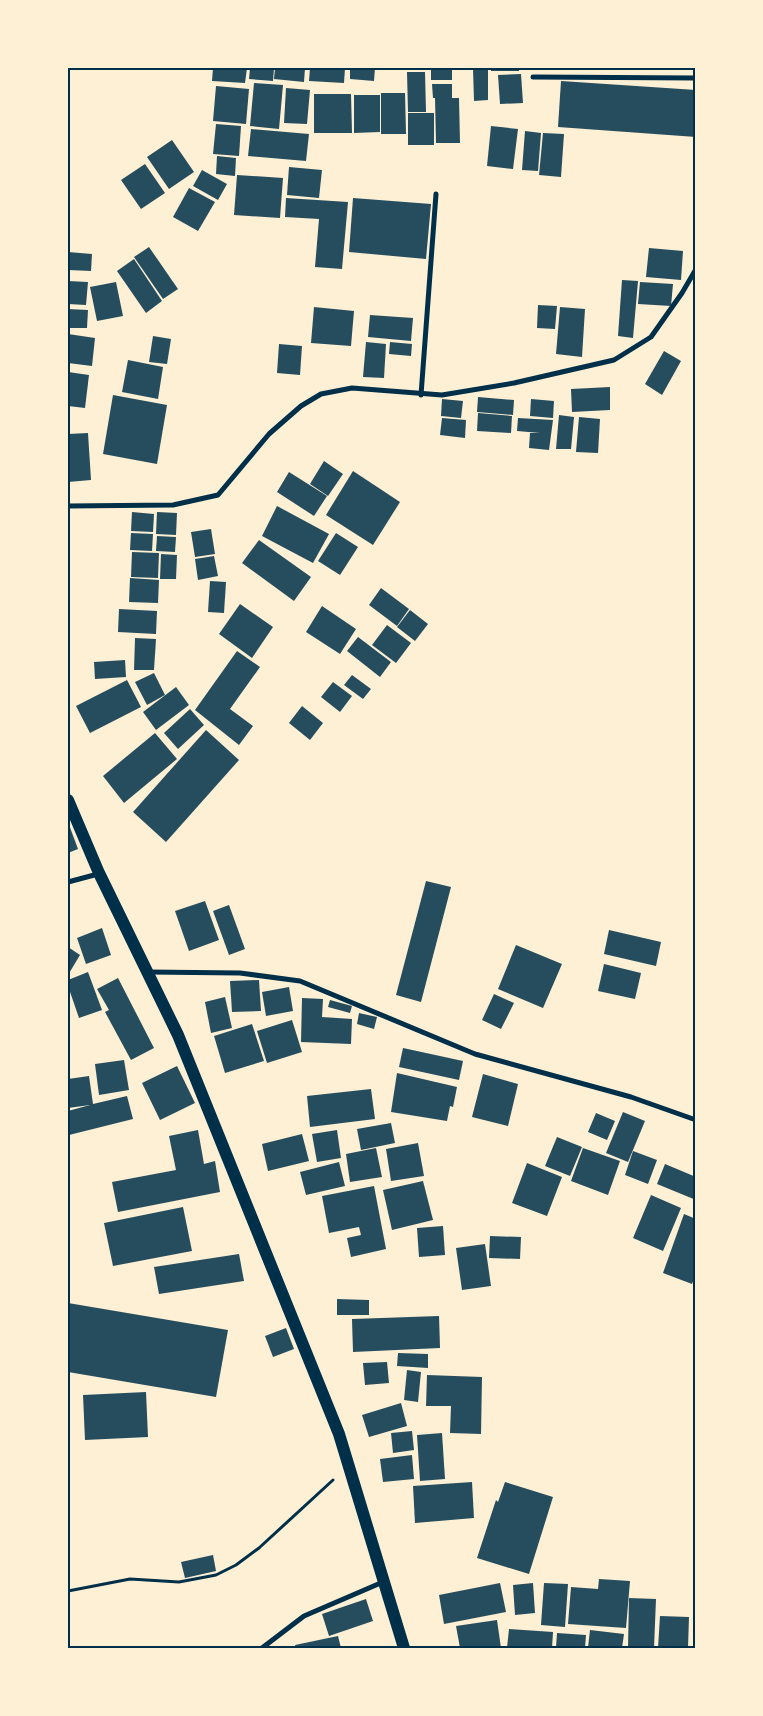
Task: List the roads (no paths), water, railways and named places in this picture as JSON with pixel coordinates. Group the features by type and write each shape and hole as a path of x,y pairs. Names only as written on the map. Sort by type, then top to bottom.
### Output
{"main road":[{"path":"68,800 99,874 145,972 178,1035 339,1434 404,1648"}],"street":[{"path":"533,77 696,78"},
{"path":"422,395 436,194"},
{"path":"68,506 173,505 218,495 269,434 301,406 321,394 352,388 422,395 442,395 514,383 614,360 651,337 682,293 696,269"},
{"path":"68,882 99,874"},
{"path":"145,972 240,973 300,981 475,1054 631,1097 696,1120"},
{"path":"262,1648 304,1616 384,1581"}]}
